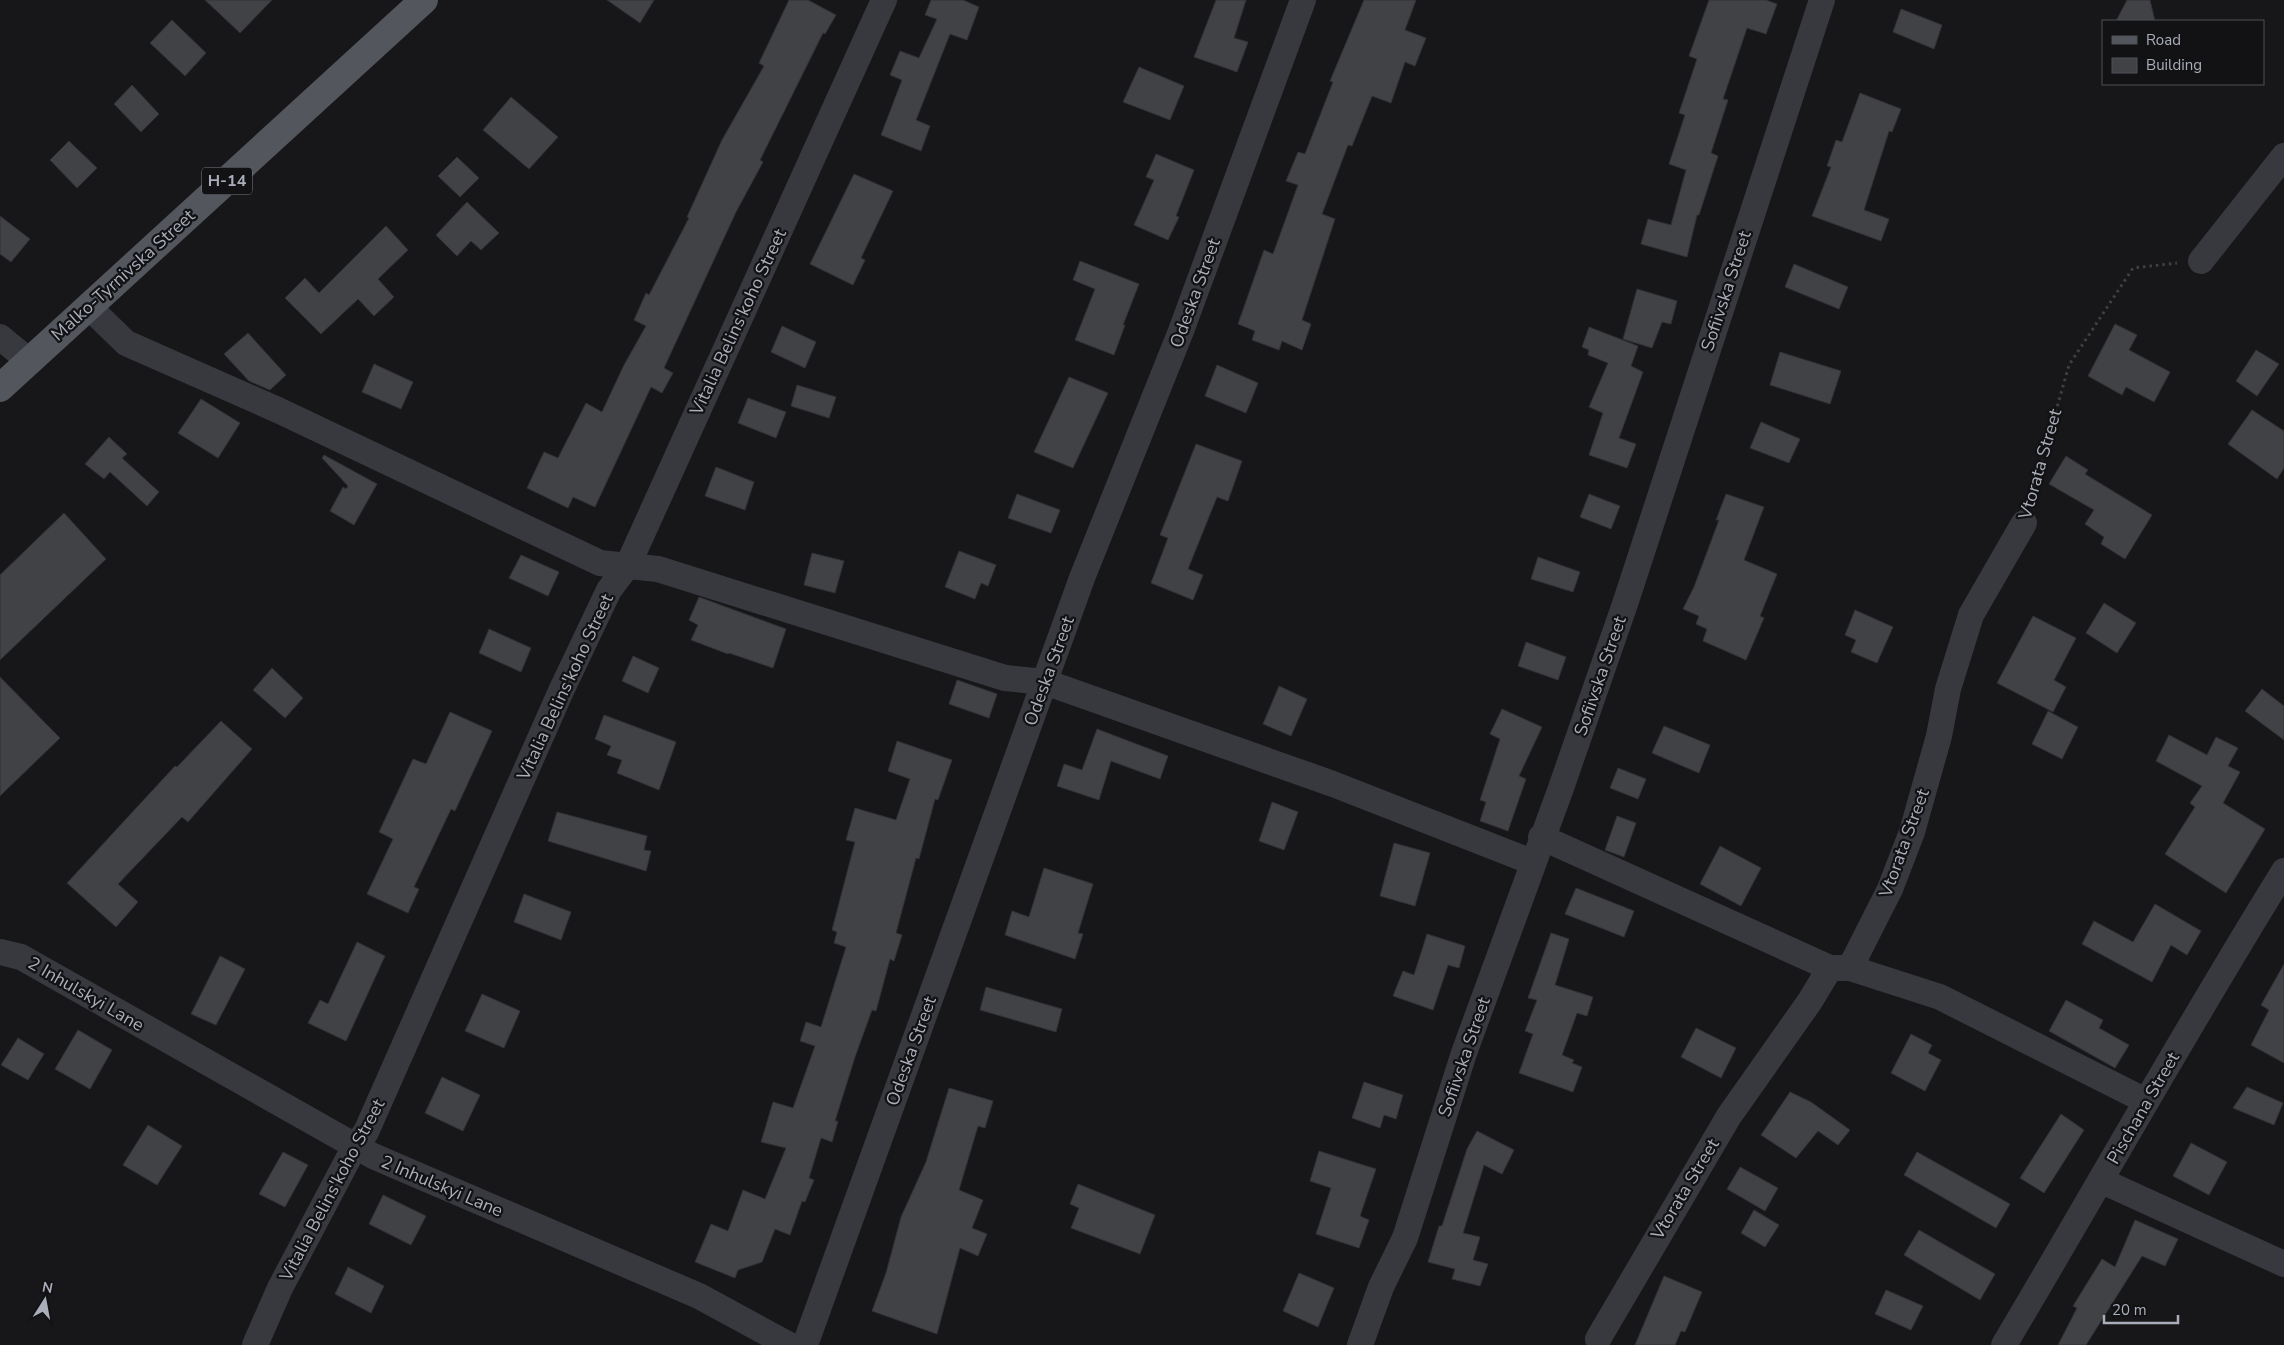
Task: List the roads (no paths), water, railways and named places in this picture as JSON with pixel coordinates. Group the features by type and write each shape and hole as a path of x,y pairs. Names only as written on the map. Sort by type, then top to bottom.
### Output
{"main road":[{"name":"Malko-Tyrnivska Street","path":"0,388 424,0"}],"street":[{"name":"Vitalia Belins'koho Street","path":"255,1345 280,1288 355,1146 366,1132 560,692 609,590 628,565 884,0"},
{"name":"Odeska Street","path":"805,1345 1082,578 1181,331 1303,0"},
{"name":"Sofiivska Street","path":"1360,1345 1381,1286 1405,1238 1464,1053 1626,600 1822,0"},
{"path":"2201,261 2284,156"},
{"path":"89,306 126,343 280,411 600,563 658,569 1005,678 1044,682 1333,784 1532,862"},
{"path":"0,337 29,361"},
{"name":"Vtorata Street","path":"1598,1339 1729,1116 1810,1002 1840,968 1890,889 1912,832 1939,736 1948,689 1971,615 2024,523"},
{"path":"1541,837 1840,968 1940,997 2146,1101"},
{"name":"Pischana Street","path":"2004,1345 2102,1181 2146,1101 2284,871"},
{"name":"2 Inhulskyi Lane","path":"0,952 21,957 373,1156 699,1296 789,1345"},
{"path":"2102,1181 2284,1264"}]}
